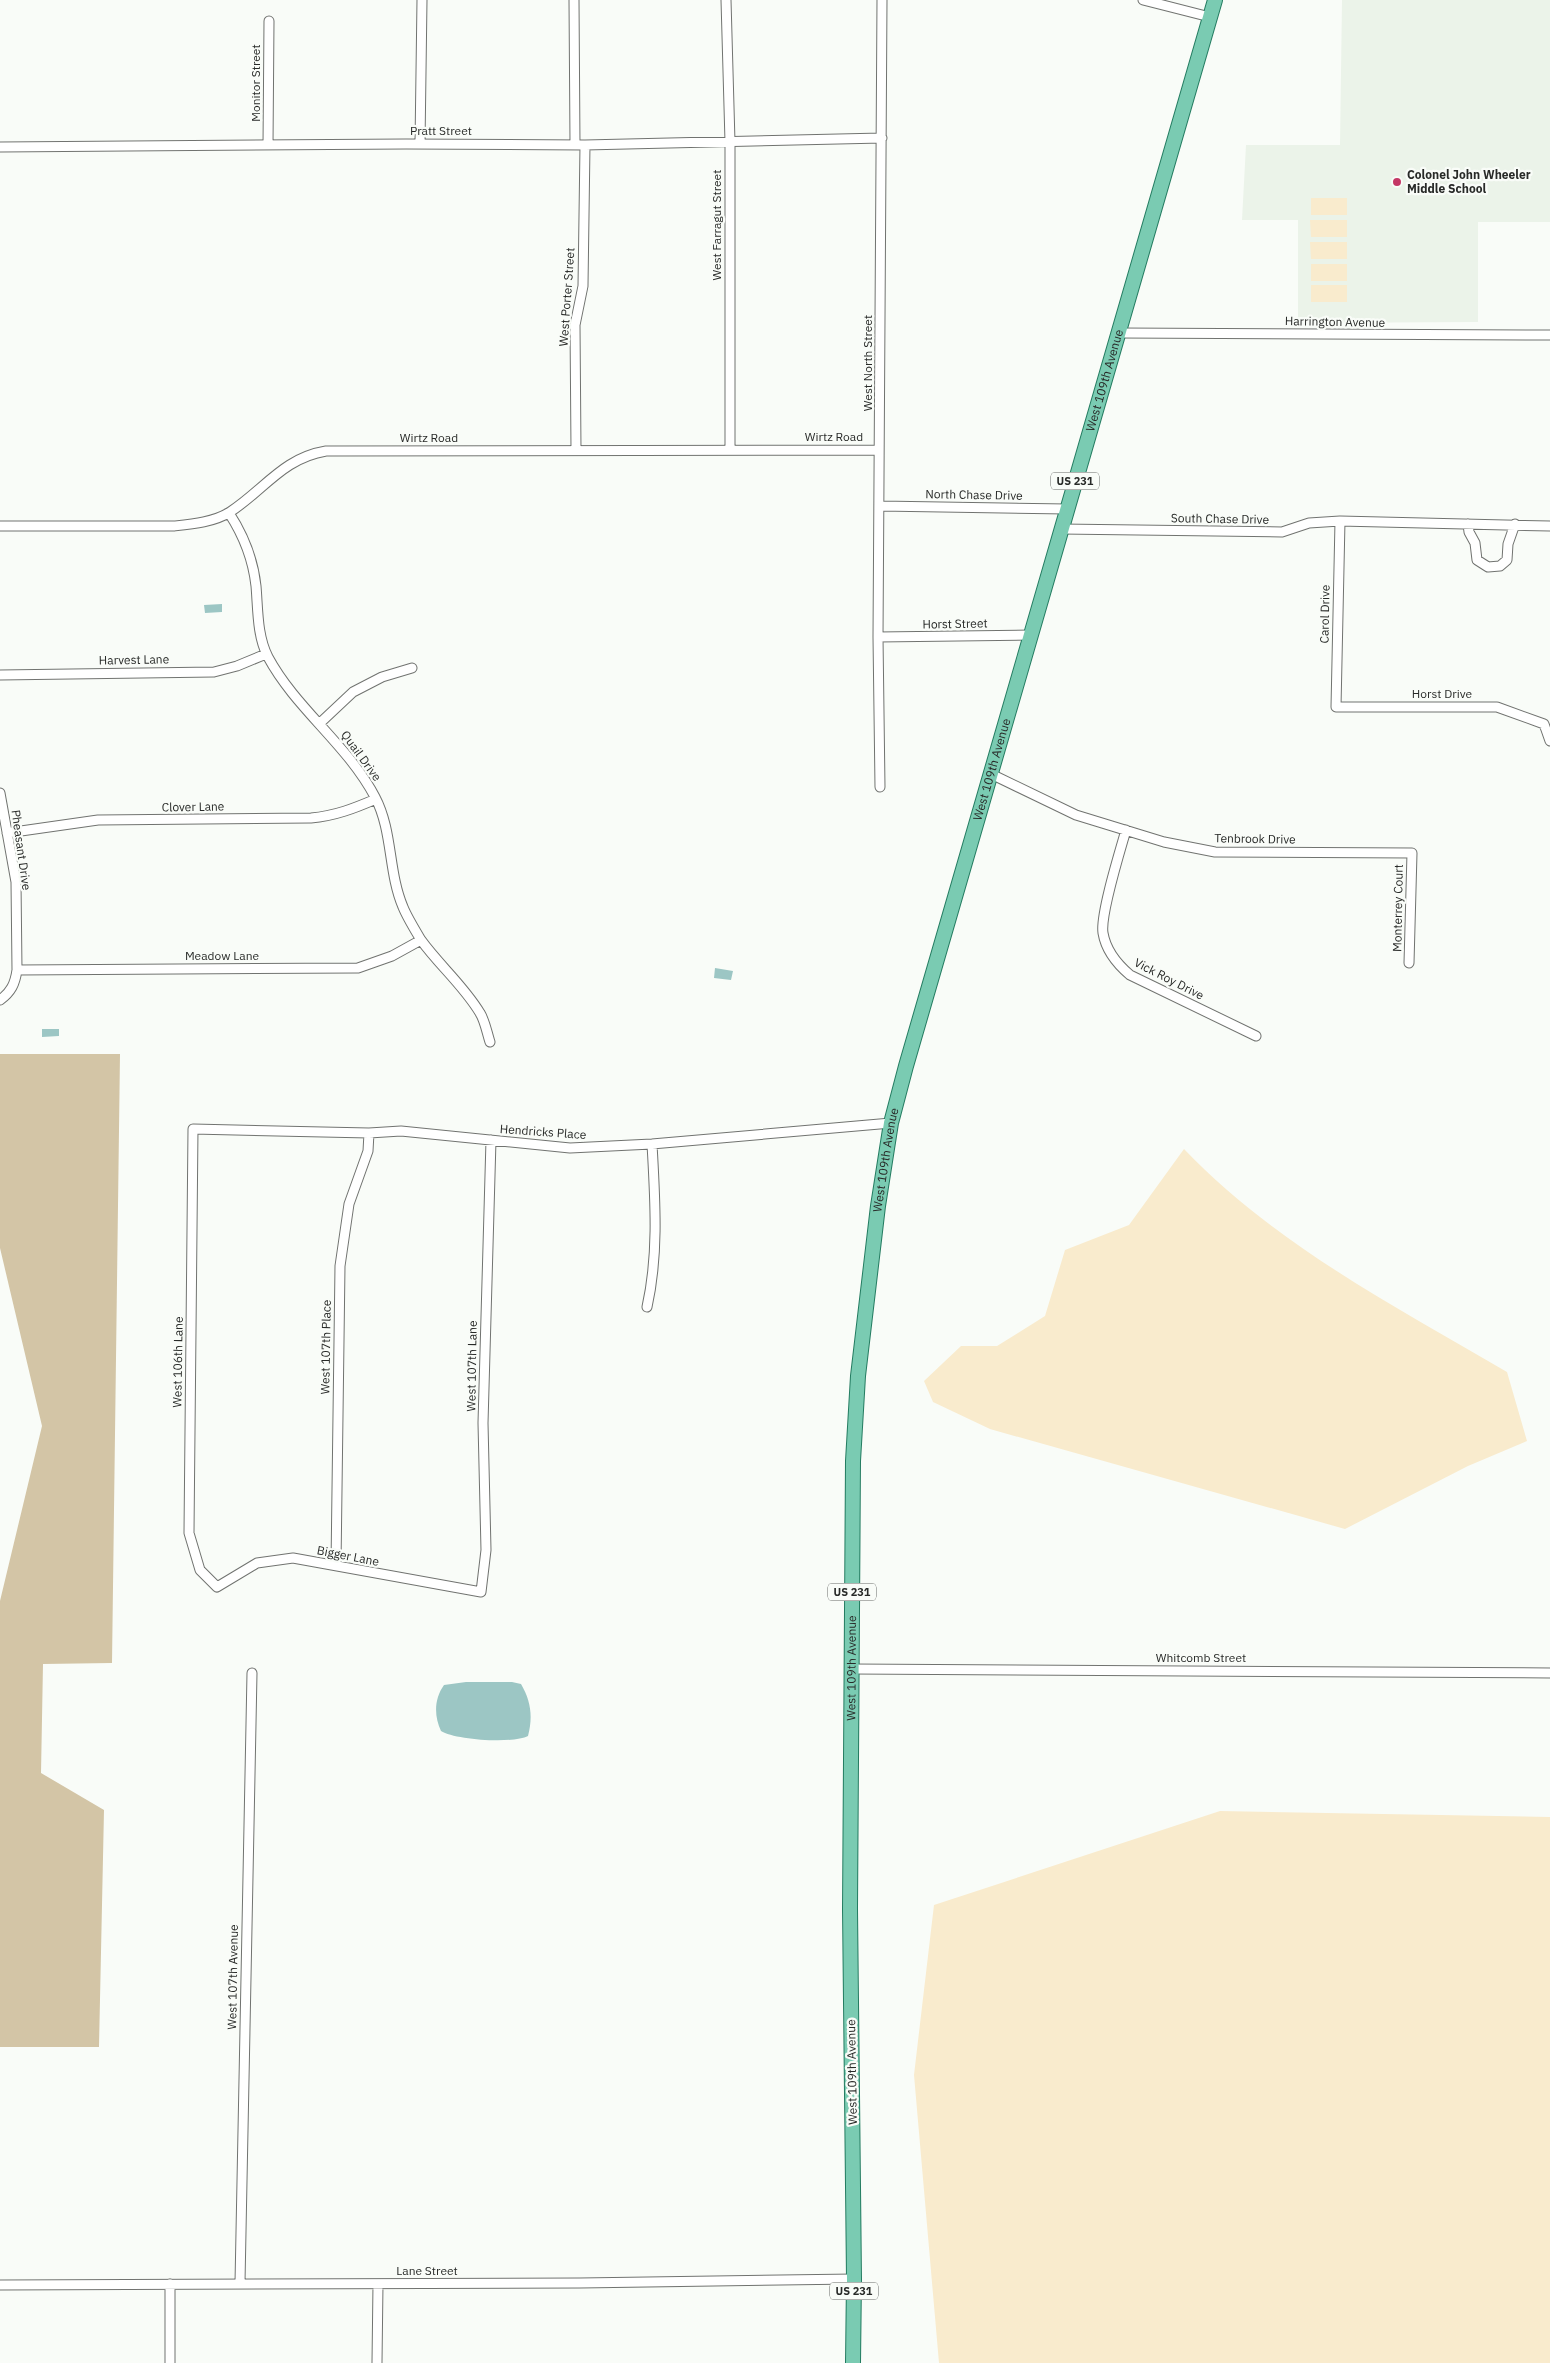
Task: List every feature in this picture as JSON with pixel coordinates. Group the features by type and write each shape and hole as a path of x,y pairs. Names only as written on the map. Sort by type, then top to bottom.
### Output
{"main road":[{"name":"West 109th Avenue","path":"853,2363 854,2280 850,1918 853,1461 858,1376 867,1291 891,1123 916,1030 1215,0"}],"street":[{"path":"420,144 422,0"},
{"path":"574,0 575,144"},
{"name":"West Farragut Street","path":"726,0 730,142 730,450"},
{"name":"West North Street","path":"880,787 878,637 882,0"},
{"path":"1143,0 1210,17"},
{"name":"Monitor Street","path":"268,145 269,21"},
{"name":"Pratt Street","path":"0,147 420,144 585,145 882,138"},
{"name":"West Porter Street","path":"576,450 575,325 583,286 585,145"},
{"name":"Harrington Avenue","path":"1119,333 1395,336 1550,335"},
{"name":"Wirtz Road","path":"0,526 174,526 198,524 229,513 292,462 308,454 326,450 879,450"},
{"name":"North Chase Drive","path":"880,506 1067,508"},
{"name":"Quail Drive","path":"229,513 242,532 250,552 259,624 266,654 279,676 361,773 376,799 385,824 402,906 421,940 465,991 481,1014 490,1042"},
{"name":"South Chase Drive","path":"1061,529 1282,532 1308,523 1340,521 1550,526"},
{"name":"Carol Drive","path":"1336,707 1340,521"},
{"path":"1468,524 1469,532 1475,543 1477,560 1488,567 1500,566 1506,560 1508,544 1515,524"},
{"name":"Horst Street","path":"878,637 1032,635"},
{"name":"Harvest Lane","path":"0,675 214,672 237,666 266,654"},
{"path":"320,723 353,692 382,677 412,668"},
{"name":"Horst Drive","path":"1336,707 1497,707 1544,724 1550,741"},
{"name":"Tenbrook Drive","path":"991,774 1076,815 1164,842 1214,852 1412,853"},
{"name":"Pheasant Drive","path":"0,793 16,882 17,970 15,984 9,993 0,1000"},
{"name":"Clover Lane","path":"7,833 98,820 326,817 352,810 376,799"},
{"name":"Vick Roy Drive","path":"1126,830 1103,924 1106,945 1111,955 1130,975 1256,1036"},
{"name":"Monterrey Court","path":"1409,963 1412,853"},
{"name":"Meadow Lane","path":"17,970 358,968 392,956 421,940"},
{"name":"Hendricks Place","path":"193,1129 369,1133 401,1131 570,1148 652,1144 891,1123"},
{"name":"West 106th Lane","path":"193,1129 189,1533 200,1570 217,1587"},
{"name":"West 107th Place","path":"336,1565 340,1266 349,1204 368,1151 369,1133"},
{"name":"West 107th Lane","path":"481,1592 486,1550 483,1423 490,1140"},
{"path":"647,1307 653,1279 657,1221 652,1144"},
{"name":"Bigger Lane","path":"217,1587 257,1564 293,1558 336,1565 377,1575 481,1592"},
{"name":"Whitcomb Street","path":"852,1669 1550,1673"},
{"name":"West 107th Avenue","path":"240,2283 252,1673"},
{"name":"Lane Street","path":"0,2285 854,2280"},
{"path":"170,2284 170,2363"},
{"path":"378,2284 378,2363"}],"shaded area":[{"name":"Colonel John Wheeler Middle School","path":"1342,0 1550,0 1550,222 1478,222 1478,322 1298,323 1298,220 1242,220 1246,145 1340,145"},
{"path":"1311,198 1347,198 1347,215 1311,215"},
{"path":"1310,220 1347,220 1347,237 1311,237"},
{"path":"1310,242 1347,242 1347,259 1311,259"},
{"path":"1311,264 1347,264 1347,281 1311,281"},
{"path":"1311,285 1347,285 1347,302 1311,302"},
{"path":"0,1054 120,1054 112,1663 43,1664 41,1773 104,1810 99,2047 0,2047 0,1601 42,1426 0,1248"},
{"path":"1184,1149 1219,1183 1296,1244 1379,1297 1507,1372 1527,1441 1468,1466 1345,1529 990,1429 933,1402 924,1381 961,1346 997,1346 1045,1316 1065,1250 1129,1225"},
{"path":"1220,1811 1550,1817 1550,2363 939,2363 914,2075 934,1905"}],"water":[{"path":"222,604 222,612 205,613 204,605"},
{"path":"715,968 733,971 731,980 714,978"},
{"path":"42,1029 59,1029 59,1036 42,1037"},
{"path":"466,1682 512,1682 521,1684 530,1709 528,1736 510,1740 484,1740 458,1737 441,1731 436,1708 441,1690 444,1685"}],"place":[{"name":"Colonel John Wheeler Middle School","path":"1397,182"}]}
